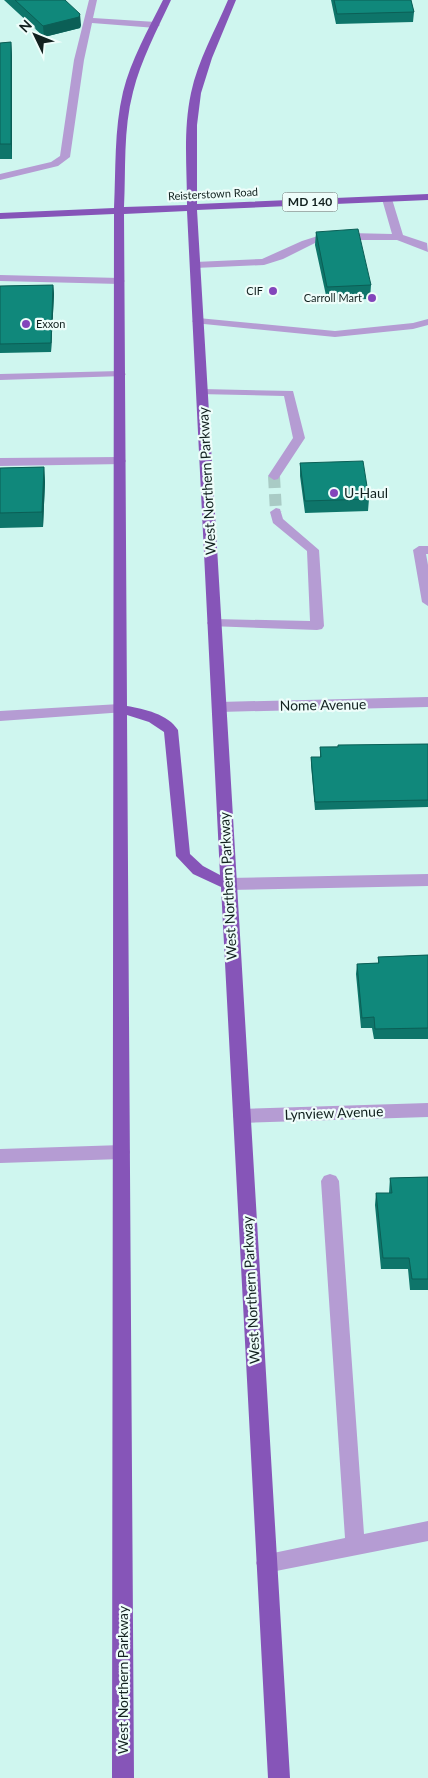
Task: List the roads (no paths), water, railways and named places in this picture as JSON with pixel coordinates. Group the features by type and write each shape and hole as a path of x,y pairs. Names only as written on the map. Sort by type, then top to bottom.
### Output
{"main road":[{"name":"West Northern Parkway","path":"123,1778 119,212 123,117 127,93 135,70 167,0"},
{"name":"West Northern Parkway","path":"232,0 200,77 195,98 192,207 279,1778"},
{"name":"Reisterstown Road","path":"0,216 428,197"},
{"path":"120,709 149,716 164,723 171,730 184,856 192,867 209,878 228,884"}],"street":[{"path":"0,177 54,164 65,157 79,60 93,0"},
{"path":"88,20 156,25"},
{"path":"387,199 398,237"},
{"path":"195,265 264,262 282,255 303,243 321,238 342,236 398,237 428,248"},
{"path":"0,278 120,281"},
{"path":"198,321 335,334 413,326 428,322"},
{"path":"0,378 120,374"},
{"path":"202,392 289,392 299,438 274,476"},
{"path":"0,462 120,461"},
{"path":"214,623 317,626 313,550 277,520 276,512"},
{"path":"428,550 419,550 428,602"},
{"name":"Nome Avenue","path":"219,707 428,702"},
{"path":"0,716 120,709"},
{"path":"228,884 428,880"},
{"name":"Lynview Avenue","path":"241,1116 428,1110"},
{"path":"0,1156 122,1152"},
{"path":"330,1181 355,1546"},
{"path":"266,1563 428,1531"}],"tunnel":[{"path":"274,476 276,512"}],"place":[{"name":"CIF","path":"273,291"},
{"name":"Carroll Mart","path":"372,298"},
{"name":"Exxon","path":"26,324"},
{"name":"U-Haul","path":"334,493"}]}
